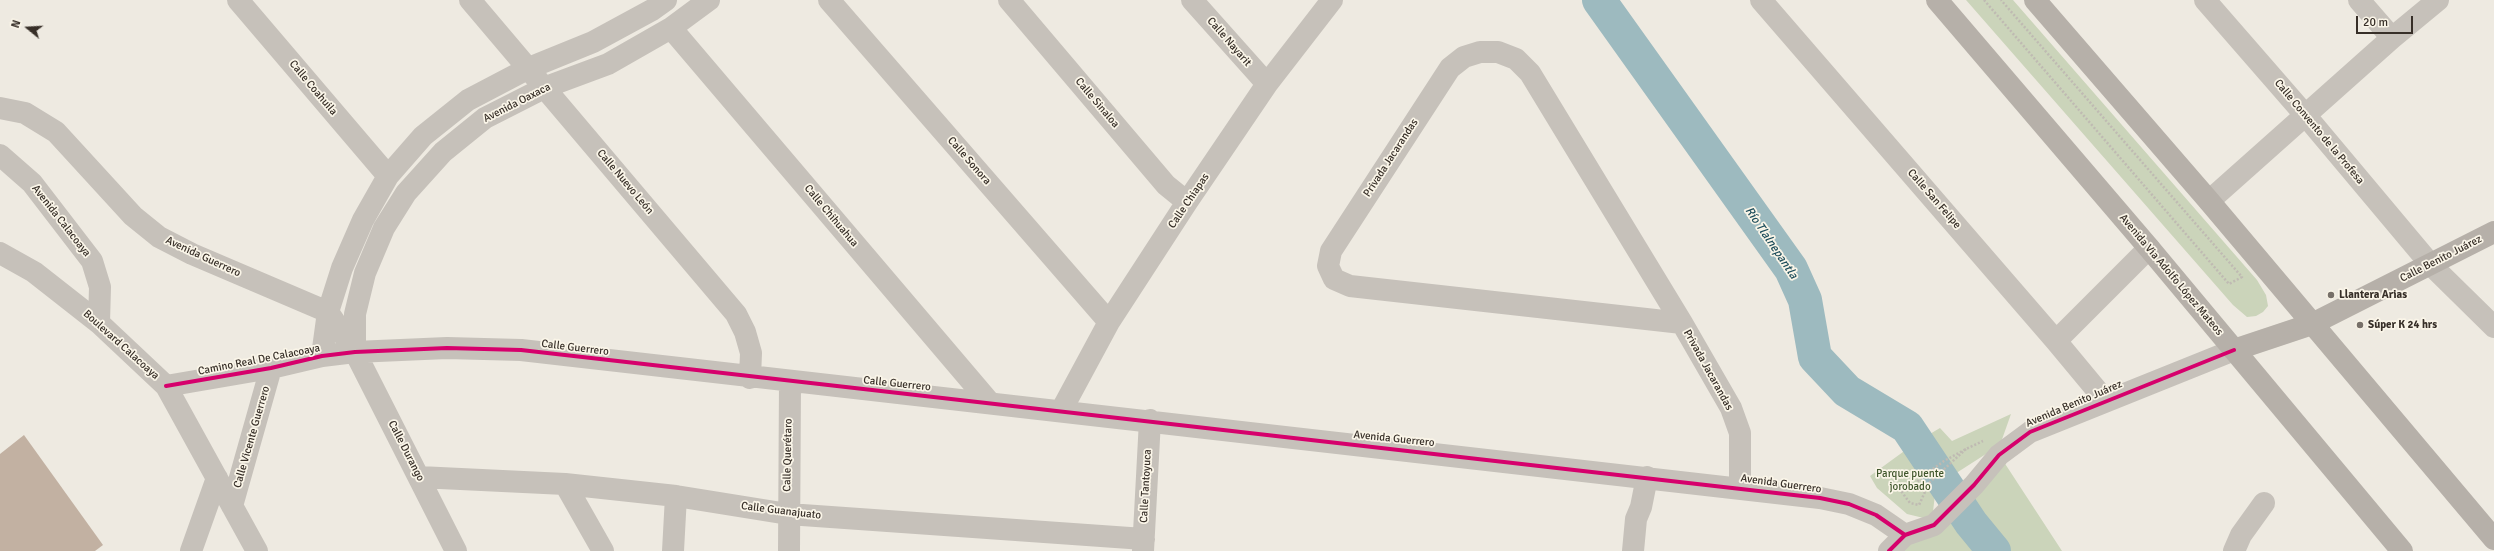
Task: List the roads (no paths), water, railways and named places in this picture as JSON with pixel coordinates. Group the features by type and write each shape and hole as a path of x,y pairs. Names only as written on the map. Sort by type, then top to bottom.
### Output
{"main road":[{"name":"Avenida Via Adolfo López Mateos","path":"1937,0 2149,248 2402,551"},
{"path":"2035,0 2209,201 2494,539"},
{"name":"Calle Benito Juárez","path":"2234,350 2312,324 2494,232"}],"street":[{"name":"Calle Coahuila","path":"238,0 388,176"},
{"name":"Calle Nuevo León","path":"470,0 546,87 736,314 745,332 751,353 750,378"},
{"name":"Avenida Oaxaca","path":"356,352 356,314 365,273 384,228 406,193 443,152 485,118 546,87 608,64 671,28 709,0"},
{"name":"Calle Sonora","path":"830,0 1109,322"},
{"name":"Calle Sinaloa","path":"1009,0 1166,185 1187,202"},
{"name":"Calle Nayarit","path":"1192,0 1267,84"},
{"name":"Calle Chiapas","path":"1061,411 1109,322 1187,202 1267,84 1332,0"},
{"name":"Calle San Felipe","path":"1761,0 2056,340 2105,400"},
{"name":"Calle Convento de la Profesa","path":"2205,0 2306,116 2431,265 2494,327"},
{"path":"2359,0 2392,38"},
{"path":"2209,201 2392,38 2438,0"},
{"path":"322,356 328,312 342,268 363,220 388,176 424,136 468,100 529,68 593,42 653,3"},
{"name":"Calle Chihuahua","path":"671,28 990,403"},
{"name":"Privada Jacarandas","path":"1682,323 1350,286 1334,279 1328,266 1331,251 1450,68 1464,57 1480,52 1498,52 1516,59 1530,73 1682,323 1731,408 1740,434 1740,488"},
{"name":"Avenida Guerrero","path":"0,108 25,113 56,132 133,216 159,237 192,254 328,312"},
{"name":"Avenida Calacoaya","path":"0,155 32,183 92,261 100,287 99,323"},
{"path":"2056,340 2149,248"},
{"name":"Boulevard Calacoaya","path":"6,260 34,272 99,323 166,386 257,551"},
{"path":"328,312 356,352"},
{"name":"Calle Guerrero","path":"356,352 447,348 521,350 750,378 1150,420"},
{"name":"Avenida Benito Juárez","path":"1905,535 1929,527 1942,518 2013,443 2030,432 2105,400 2234,350"},
{"name":"Camino Real De Calacoaya","path":"166,386 271,368 322,356 356,352"},
{"name":"Calle Durango","path":"356,352 456,551"},
{"name":"Calle Vicente Guerrero","path":"232,506 271,368"},
{"name":"Calle Querétaro","path":"789,551 788,514 790,382"},
{"name":"Avenida Guerrero","path":"1150,420 1642,476 1740,488 1849,504 1876,515 1905,535"},
{"name":"Calle Tantoyuca","path":"1144,545 1150,420"},
{"path":"1632,551 1636,519 1641,507 1642,476"},
{"name":"Calle Guanajuato","path":"419,477 565,484 676,496 788,514 1144,545"},
{"path":"191,551 217,478"},
{"path":"565,484 604,551"},
{"path":"673,551 676,496"},
{"path":"2234,551 2241,535 2264,503"},
{"path":"1890,551 1905,535"}],"waterway":[{"name":"Río Tlalnepantla","path":"1599,0 1791,269 1805,300 1815,357 1847,391 1907,427 1971,523 1994,551"}],"place":[{"name":"Llantera Arias","path":"2331,295"},
{"name":"Súper K 24 hrs","path":"2360,325"}],"park label":[{"name":"Parque puente jorobado","path":"1910,480"}]}
